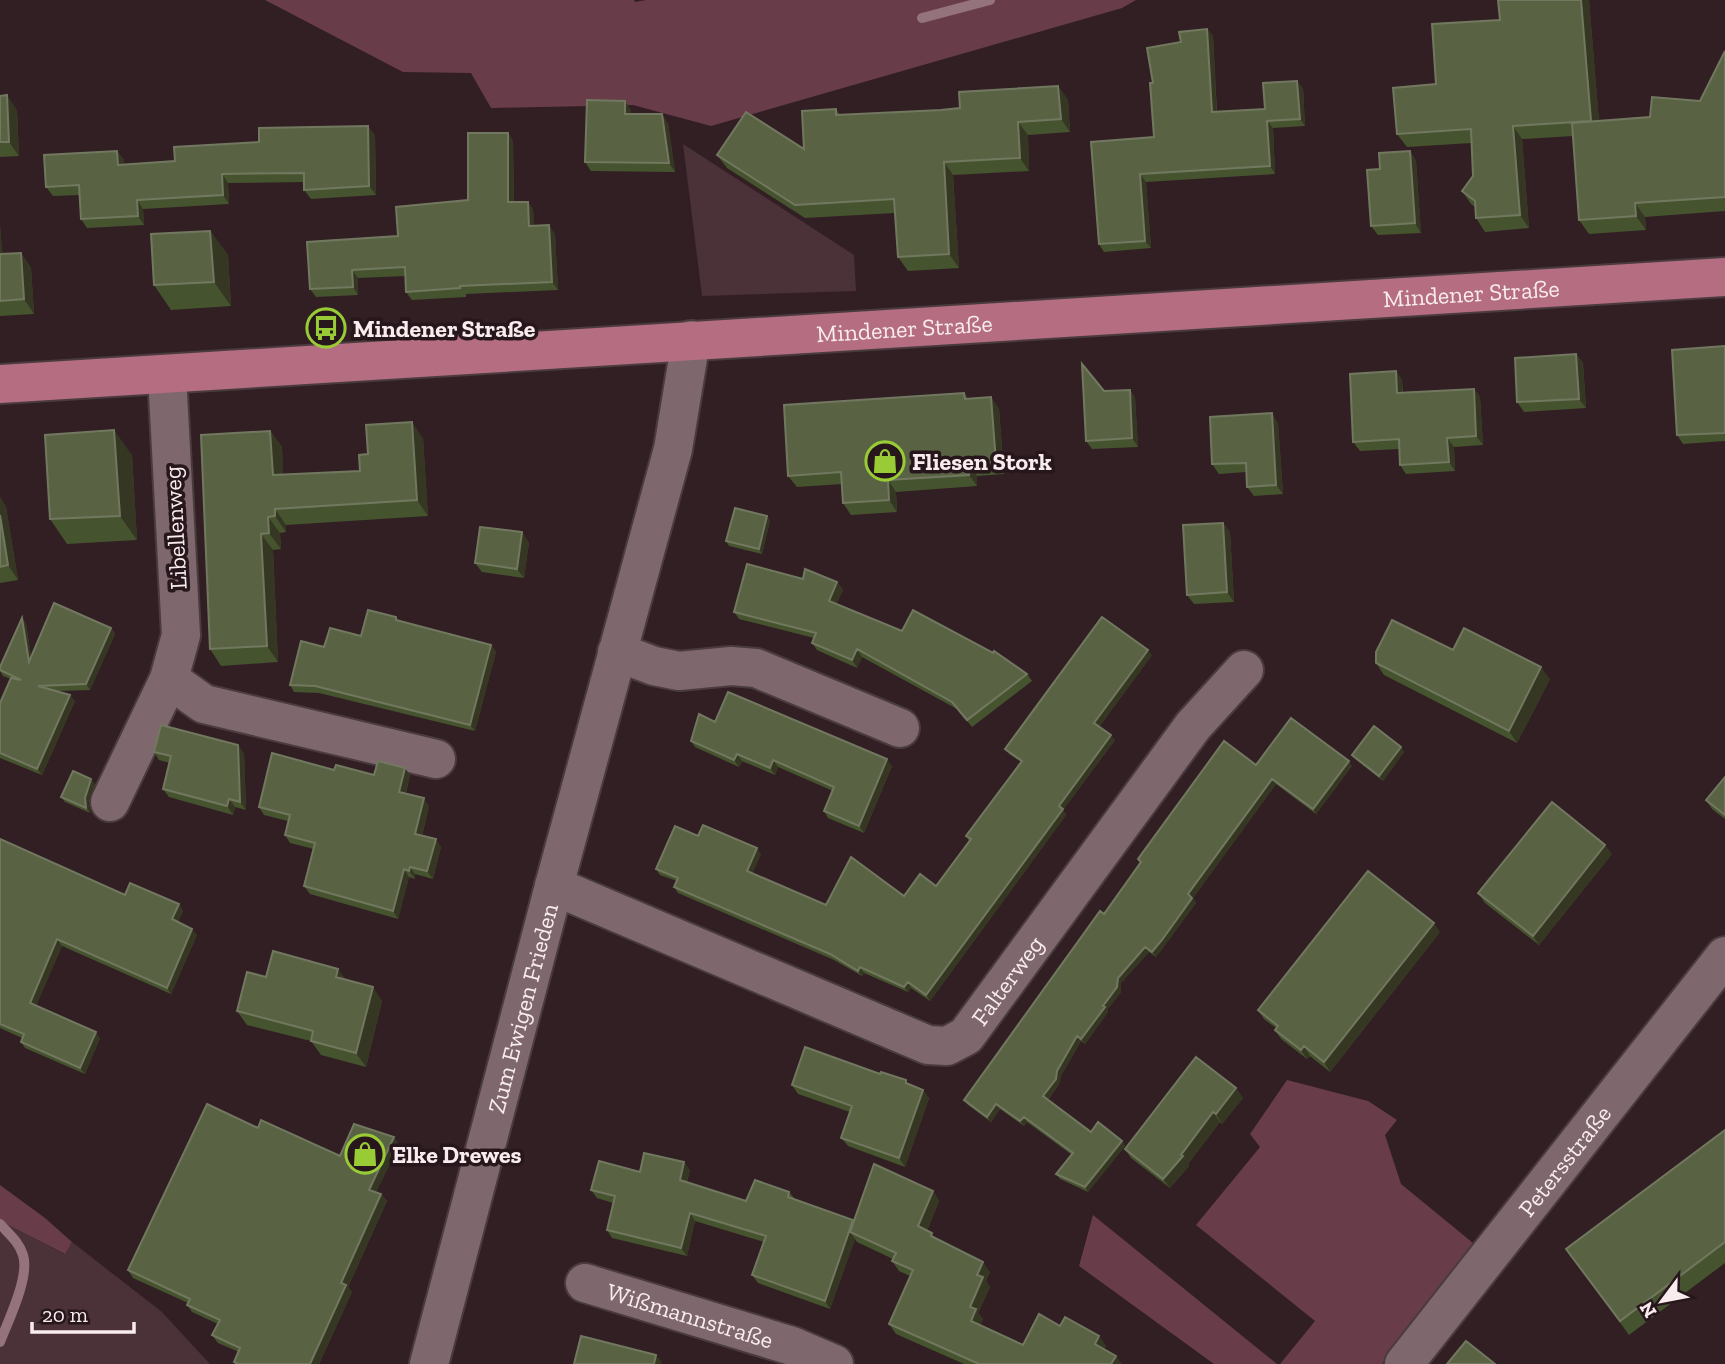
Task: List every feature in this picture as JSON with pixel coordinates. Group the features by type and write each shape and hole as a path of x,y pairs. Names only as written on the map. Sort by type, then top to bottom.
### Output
{"main road":[{"name":"Mindener Straße","path":"0,384 1725,276"}],"street":[{"name":"Zum Ewigen Frieden","path":"429,1364 554,886 673,449 691,340"},
{"name":"Libellenweg","path":"110,802 169,679 181,635 167,374"},
{"path":"617,652 653,666 679,671 731,666 756,668 900,728"},
{"name":"Falterweg","path":"554,886 928,1045 947,1046 965,1036 1194,726 1244,670"},
{"path":"169,679 204,704 436,759"},
{"name":"Petersstraße","path":"1404,1364 1725,956"},
{"name":"Wißmannstraße","path":"585,1283 792,1346 834,1364"}],"shaded area":[{"path":"265,0 1136,0 1122,8 711,126 633,105 491,108 471,73 403,72"},
{"path":"683,144 854,255 856,291 702,296"},
{"path":"1287,1080 1368,1101 1397,1120 1385,1135 1401,1184 1473,1243 1382,1364 1280,1364 1315,1321 1196,1225 1260,1147 1250,1134"},
{"path":"0,1185 72,1242 65,1254 0,1221"},
{"path":"1093,1215 1277,1364 1214,1364 1079,1266"},
{"path":"0,1221 64,1254 72,1242 162,1312 210,1364 0,1364"}],"building":[{"path":"1498,0 1581,0 1591,121 1513,126 1520,215 1476,218 1475,201 1462,191 1473,176 1471,129 1397,134 1393,88 1436,84 1432,24 1500,20"},
{"path":"1207,29 1212,112 1265,109 1263,83 1297,81 1300,119 1267,121 1270,166 1140,174 1145,241 1099,244 1091,142 1154,137 1150,83 1153,83 1147,48 1181,42 1179,32"},
{"path":"1725,51 1725,197 1635,203 1636,216 1579,220 1572,123 1650,117 1652,97 1700,101"},
{"path":"1058,86 1061,119 1018,122 1020,158 944,162 949,254 898,257 894,199 795,205 717,155 746,112 804,149 802,111 836,109 836,115 941,110 960,108 959,92"},
{"path":"7,95 9,142 0,142 0,96"},
{"path":"587,100 625,101 625,114 662,114 669,163 585,162"},
{"path":"368,126 369,186 304,190 304,173 222,174 223,195 137,200 138,216 81,219 79,185 46,187 44,155 117,151 118,165 175,161 174,147 259,142 259,128"},
{"path":"468,133 508,133 508,202 528,202 529,226 549,225 552,282 460,286 406,292 405,267 352,270 353,287 310,289 307,242 398,236 396,207 468,200"},
{"path":"1410,151 1415,223 1371,226 1367,170 1380,169 1379,153"},
{"path":"210,231 214,282 154,285 151,234"},
{"path":"21,253 24,299 0,301 0,254"},
{"path":"1725,346 1725,433 1677,435 1672,350"},
{"path":"1576,354 1579,399 1517,402 1515,358"},
{"path":"1082,364 1104,391 1130,390 1132,438 1086,441"},
{"path":"1396,371 1397,393 1474,389 1476,436 1447,438 1449,462 1400,465 1399,439 1353,442 1350,374"},
{"name":"Fliesen Stork","path":"964,393 965,399 991,397 996,462 969,464 969,475 888,480 889,500 843,503 841,472 788,476 784,405"},
{"path":"1272,413 1276,485 1247,487 1246,463 1212,464 1210,417"},
{"path":"412,422 417,500 275,509 275,516 268,517 269,533 261,534 267,646 210,649 201,435 270,431 273,475 360,471 359,455 368,454 366,425"},
{"path":"114,430 120,516 50,519 45,435"},
{"path":"735,508 767,516 759,549 726,541"},
{"path":"0,515 8,565 0,567"},
{"path":"1223,523 1227,592 1187,595 1183,525"},
{"path":"480,527 522,532 517,569 475,563"},
{"path":"747,564 803,579 805,569 837,582 829,601 902,631 913,610 993,653 994,651 1027,674 967,720 952,702 857,649 852,660 812,643 816,633 734,612"},
{"path":"54,603 111,628 86,684 38,686 70,695 37,769 0,753 0,703 11,678 21,680 0,670 0,667 22,618 29,662"},
{"path":"368,610 491,645 470,725 315,686 290,685 301,641 324,647 330,628 361,636"},
{"path":"1102,617 1148,650 1094,723 1111,735 1059,806 1063,809 926,995 908,982 904,987 860,967 858,971 830,954 674,887 678,878 656,869 675,826 698,836 703,825 757,848 747,871 826,905 851,857 904,896 920,874 936,886 971,839 966,836 1022,761 1005,749"},
{"path":"1392,620 1453,650 1464,628 1541,667 1509,731 1376,663 1376,652"},
{"path":"728,692 887,759 859,826 824,811 834,787 773,760 770,768 737,754 734,760 691,741 699,714 715,722"},
{"path":"1291,718 1349,761 1313,809 1272,779 1188,894 1192,898 1162,940 1152,952 1145,947 1118,978 1117,987 1103,1006 1105,1007 1081,1039 1077,1036 1057,1071 1056,1079 1043,1096 1091,1132 1098,1122 1122,1141 1085,1187 1056,1174 1073,1153 1024,1117 1020,1121 996,1104 987,1117 964,1100 1100,911 1104,914 1141,862 1138,859 1224,741 1256,765"},
{"path":"161,725 238,745 240,802 229,799 227,806 163,789 171,756 154,752"},
{"path":"1374,726 1401,747 1379,776 1352,755"},
{"path":"272,753 334,770 336,765 374,775 378,761 405,768 399,792 424,798 415,834 436,839 427,871 410,867 409,871 404,869 393,911 304,886 315,843 285,835 290,815 259,807"},
{"path":"73,771 91,779 85,798 86,808 61,797"},
{"path":"1725,777 1725,815 1706,800"},
{"path":"1552,802 1605,845 1533,936 1478,893"},
{"path":"0,839 125,895 130,883 179,904 172,919 192,929 167,988 57,939 30,1003 96,1032 80,1068 21,1042 24,1034 0,1024"},
{"path":"1368,871 1434,923 1324,1062 1304,1046 1301,1050 1275,1030 1278,1026 1258,1010"},
{"path":"273,951 338,969 336,977 373,987 356,1053 311,1041 313,1031 237,1011 247,972 266,977"},
{"path":"805,1047 880,1074 881,1072 906,1080 906,1083 923,1090 899,1158 841,1138 852,1106 792,1085"},
{"path":"1196,1057 1236,1088 1216,1114 1213,1112 1181,1155 1183,1156 1163,1179 1125,1149"},
{"path":"207,1104 258,1128 261,1120 340,1156 354,1124 394,1137 369,1190 381,1194 341,1283 346,1285 310,1364 234,1362 240,1348 212,1335 220,1320 187,1305 190,1299 128,1270"},
{"path":"1725,1130 1725,1242 1620,1321 1566,1249"},
{"path":"644,1153 684,1162 680,1180 746,1201 755,1180 789,1192 788,1197 853,1220 825,1301 752,1275 766,1236 690,1213 681,1248 607,1230 615,1196 591,1190 599,1161 640,1172"},
{"path":"874,1164 933,1191 918,1226 932,1233 931,1236 983,1262 977,1275 983,1277 970,1307 976,1309 971,1321 1023,1345 1039,1314 1060,1326 1065,1317 1099,1336 1095,1344 1116,1356 1111,1364 979,1364 889,1324 913,1270 892,1261 896,1253 850,1232"},
{"path":"581,1336 656,1355 654,1364 574,1364"},
{"path":"1466,1341 1495,1364 1447,1364"}],"waterway":[{"path":"922,18 990,0"},
{"path":"0,1224 19,1246 24,1264 17,1299 0,1342"}],"place":[{"name":"Mindener Straße","path":"326,328"},
{"name":"Fliesen Stork","path":"885,461"},
{"name":"Elke Drewes","path":"365,1154"}]}
